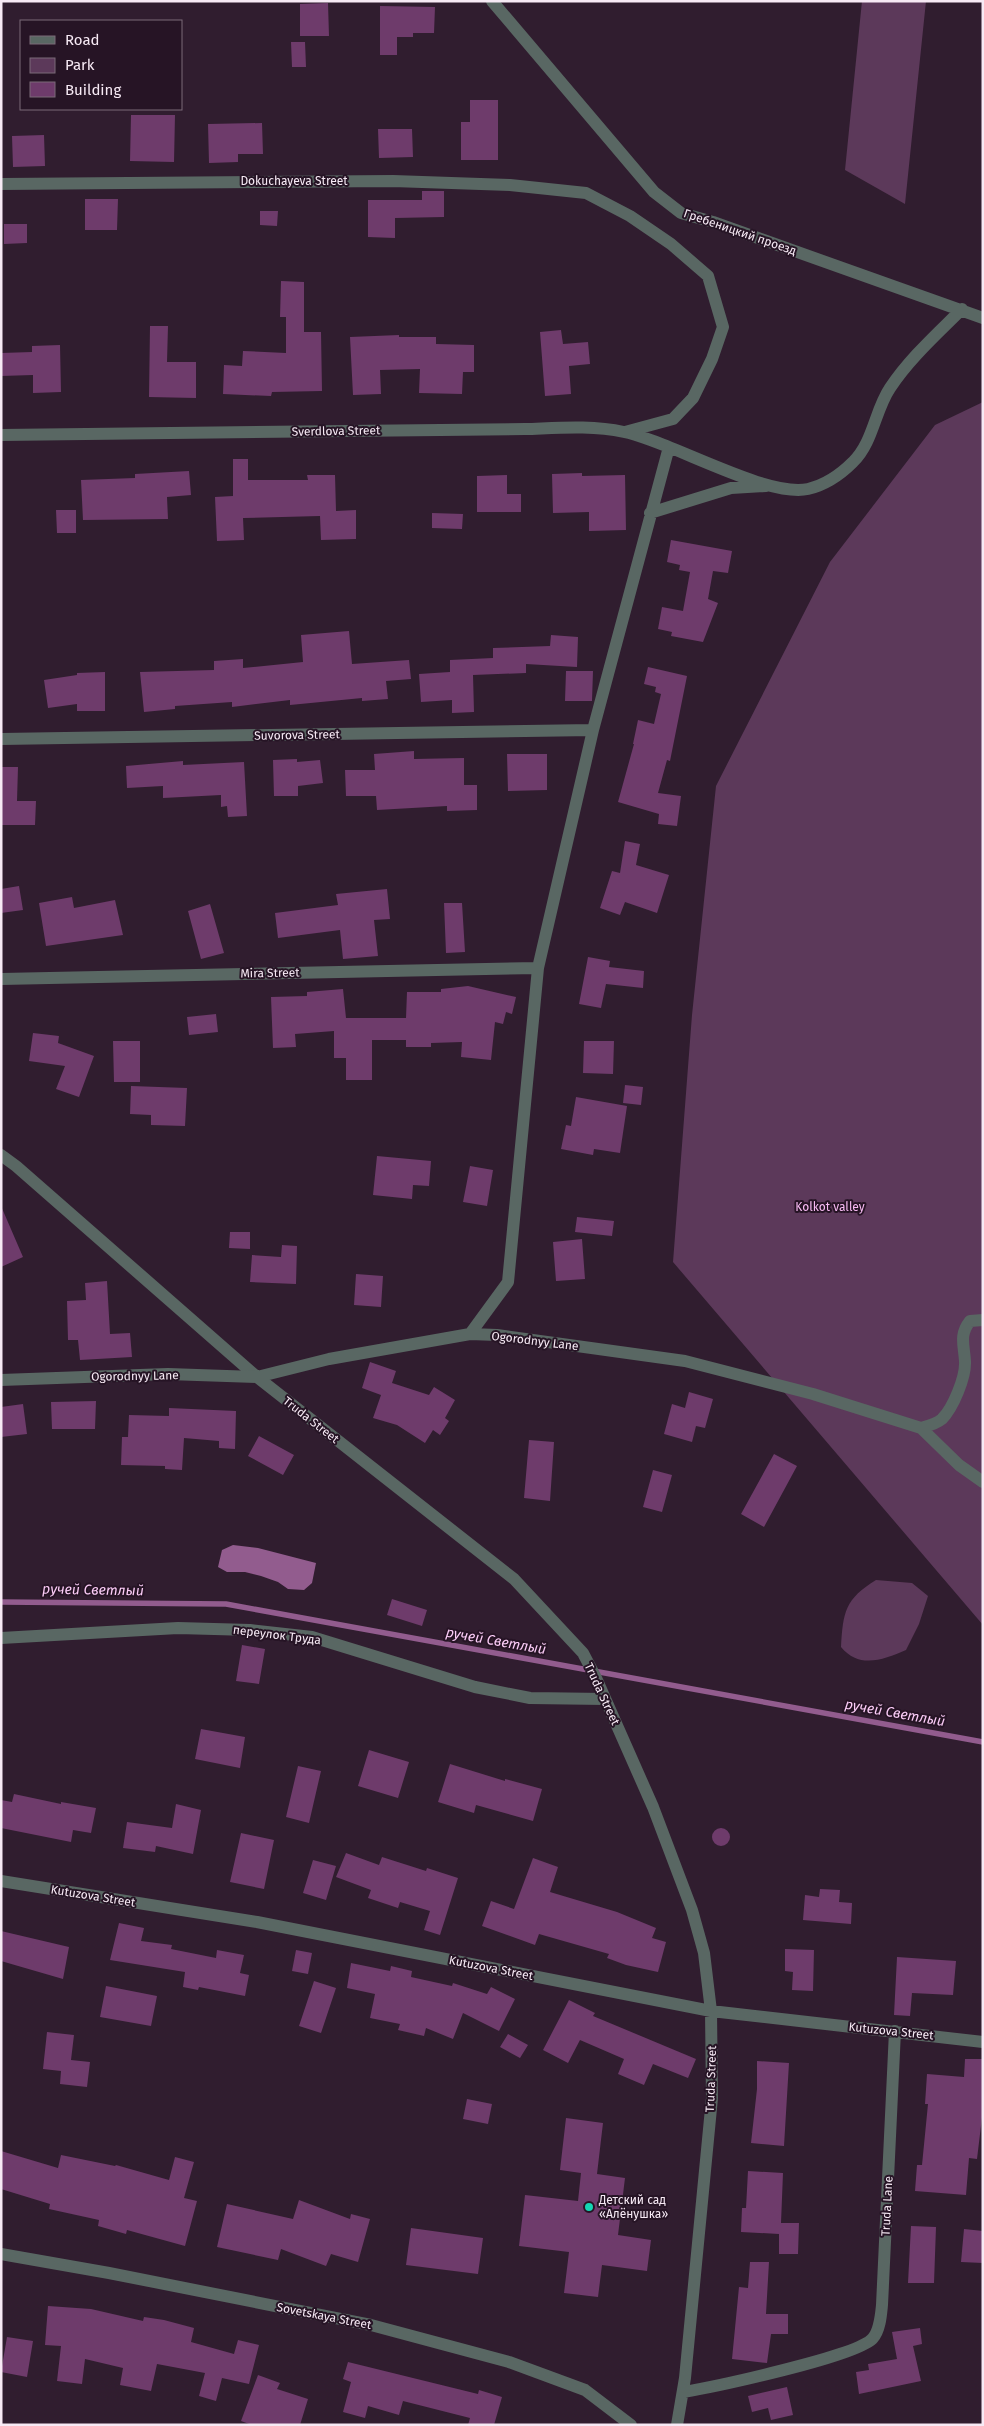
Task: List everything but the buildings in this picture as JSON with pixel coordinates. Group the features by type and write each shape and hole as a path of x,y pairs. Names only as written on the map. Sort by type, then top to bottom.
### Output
{"street":[{"name":"Гребеницкий проезд","path":"492,1 654,192 681,213 962,309 983,318"},
{"name":"Dokuchayeva Street","path":"1,184 393,181 510,185 586,193 630,216 671,244 708,276 723,327 712,358 693,398 673,419 625,432"},
{"path":"650,514 731,488 777,486 793,490 808,488 840,475 856,460 876,423 889,389 907,366 962,309"},
{"name":"Sverdlova Street","path":"1,435 573,427 625,432 777,486"},
{"path":"470,1334 508,1282 538,968 593,730 669,447"},
{"name":"Suvorova Street","path":"1,739 593,730"},
{"name":"Mira Street","path":"1,979 538,968"},
{"name":"Truda Street","path":"1,1155 24,1172 257,1377 514,1579 586,1658 653,1807 692,1910 704,1953 711,2011 712,2098 683,2392 677,2425"},
{"path":"983,1320 970,1321 963,1329 961,1343 965,1363 963,1381 951,1405 942,1418 921,1428 959,1465 983,1482"},
{"name":"Ogorodnyy Lane","path":"1,1380 168,1374 257,1377 329,1359 470,1334 526,1338 685,1361 813,1394 921,1428"},
{"name":"переулок Труда","path":"1,1638 178,1628 250,1630 312,1637 484,1689 530,1698 605,1699"},
{"name":"Kutuzova Street","path":"1,1881 257,1922 711,2011 983,2042"},
{"name":"Truda Lane","path":"683,2392 725,2384 861,2348 874,2338 882,2305 895,2031"},
{"name":"Sovetskaya Street","path":"1,2254 109,2273 371,2325 509,2362 585,2390 631,2425"}],"green space":[{"path":"862,1 926,1 905,204 845,170"},
{"name":"Kolkot valley","path":"983,402 983,1625 673,1262 692,1015 716,786 830,562 935,425"},
{"path":"876,1580 912,1583 928,1596 919,1624 906,1650 889,1657 863,1660 848,1654 841,1647 843,1624 852,1600"}],"shaded area":[{"path":"233,1545 258,1548 316,1563 312,1583 304,1590 288,1589 278,1582 261,1576 245,1572 227,1572 218,1567 222,1550"}],"waterway":[{"name":"ручей Светлый","path":"1,1602 226,1604 983,1742"}],"place":[{"name":"Детский сад «Алёнушка»","path":"589,2207"}]}
